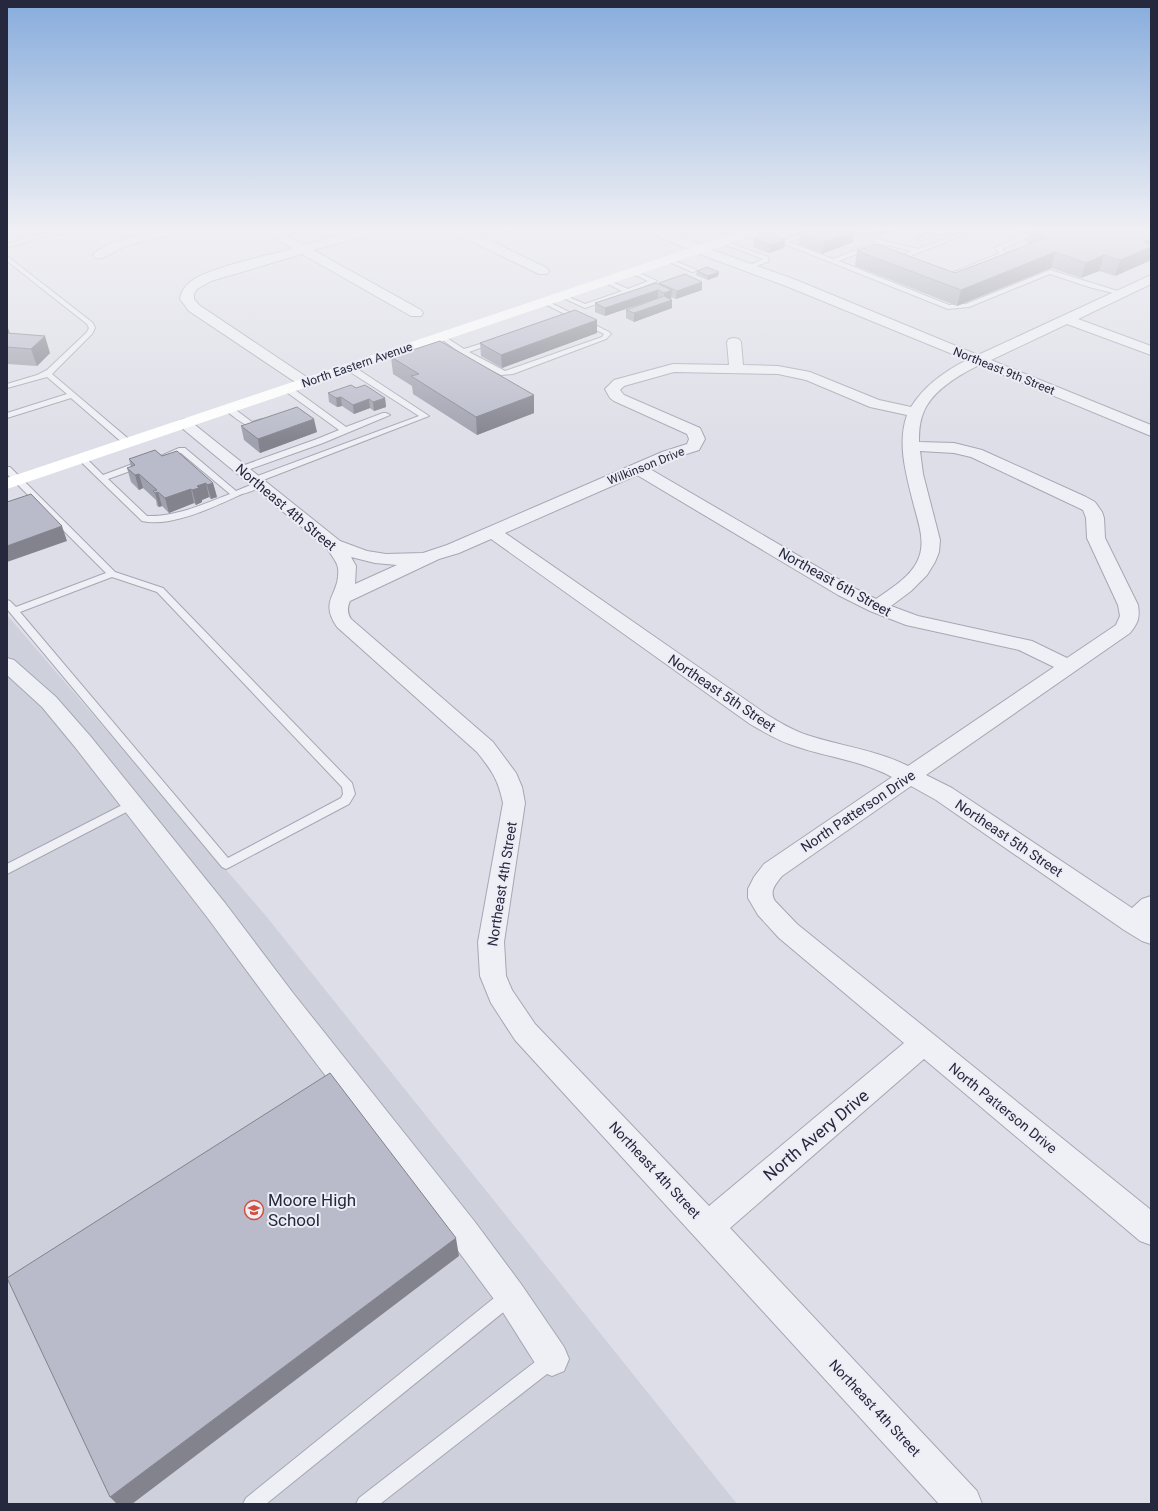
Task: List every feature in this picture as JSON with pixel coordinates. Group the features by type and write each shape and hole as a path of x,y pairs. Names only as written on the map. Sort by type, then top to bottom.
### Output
{"main road":[{"name":"North Eastern Avenue","path":"12,482 545,302"}],"street":[{"path":"189,302 194,308 306,382"},
{"path":"396,302 416,313"},
{"name":"Northeast 9th Street","path":"835,302 1151,431"},
{"path":"877,607 921,572 930,552 931,540 910,446 912,422 915,412 925,399 942,382 960,369 1103,302"},
{"path":"1066,319 1151,351"},
{"path":"734,342 736,368"},
{"name":"Wilkinson Drive","path":"341,598 433,555 453,549 493,532 668,455 693,447 698,439 694,431 690,428 666,420 639,406 619,398 613,392 614,386 664,369 736,368 778,370 803,374 875,404 915,412"},
{"name":"Northeast 4th Street","path":"185,424 248,482 334,545 347,566 347,581 338,607 339,615 344,623 485,747 505,773 511,787 514,803 491,942 493,976 500,995 525,1032 964,1504"},
{"name":"North Patterson Drive","path":"910,446 940,447 976,453 1088,506 1093,512 1095,518 1096,538 1128,605 1130,616 1128,623 1123,629 1070,666 773,870 763,883 760,892 764,904 788,931 1151,1230"},
{"name":"Northeast 6th Street","path":"637,468 845,591 877,607 913,622 1025,645 1070,666"},
{"name":"Northeast 5th Street","path":"493,532 758,719 778,731 798,740 871,760 910,776 944,794 1145,921"},
{"path":"334,545 365,557 381,559 413,558 433,555"},
{"path":"7,664 49,702 83,742 216,910 279,995 464,1233 510,1295 552,1359"},
{"name":"North Avery Drive","path":"708,1227 924,1043"}],"lane":[{"path":"7,386 47,373 90,333 92,328 90,323 63,302"},
{"path":"442,336 465,351 467,354 499,371 510,372 604,338 608,334 545,302"},
{"path":"575,302 585,306 598,302"},
{"path":"934,302 948,307 967,306 978,302"},
{"path":"562,318 570,315"},
{"path":"465,351 502,338"},
{"path":"102,478 182,450 248,482 425,416 350,368"},
{"path":"47,373 128,443"},
{"path":"288,389 345,430"},
{"path":"7,416 72,395"},
{"path":"229,409 251,425 271,418"},
{"path":"82,459 145,519 153,520 186,513 248,482 320,441 386,415"},
{"path":"7,469 12,482 112,574 160,590 348,786 349,794 345,801 226,864 7,603"},
{"path":"14,611 112,574"},
{"path":"7,869 132,804"},
{"path":"252,1504 510,1295"},
{"path":"365,1504 552,1359"}],"shaded area":[{"name":"Moore High School","path":"7,615 266,916 737,1504 7,1504"}],"building":[{"path":"600,302 624,302 605,308 595,303"},
{"path":"649,302 668,302 634,313 626,310"},
{"path":"575,310 597,320 501,355 480,343"},
{"path":"7,333 45,336 31,349 7,347"},
{"path":"440,341 534,395 476,417 411,376 419,374 391,357"},
{"path":"351,385 356,388 365,385 385,398 373,402 369,399 353,405 341,397 336,398 328,393"},
{"path":"297,407 314,419 258,439 241,426"},
{"path":"155,450 162,456 177,451 213,483 207,485 206,483 197,486 199,488 191,489 165,498 158,492 155,493 153,491 157,490 139,474 135,475 127,468 135,465 129,459"},
{"path":"31,494 62,526 7,546 7,502"},
{"path":"330,1073 456,1238 110,1497 7,1278"}],"place":[{"name":"Moore High School","path":"254,1210"}]}
